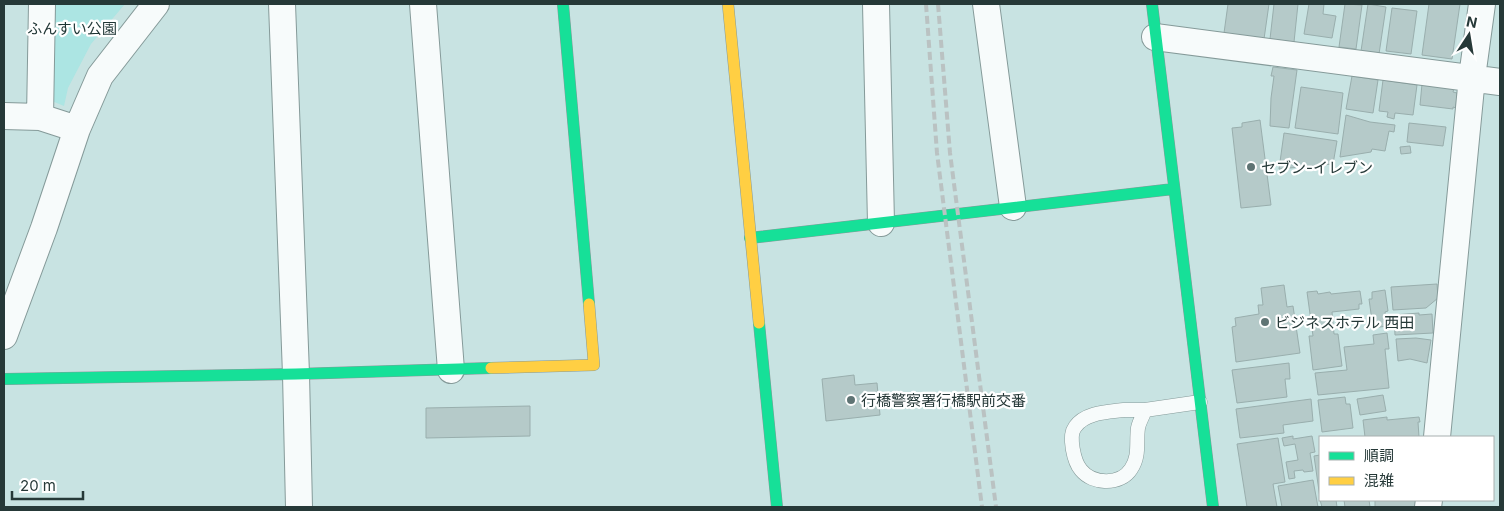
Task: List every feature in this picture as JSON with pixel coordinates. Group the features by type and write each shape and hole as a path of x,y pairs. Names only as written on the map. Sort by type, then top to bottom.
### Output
{"street":[{"path":"40,117 42,4"},
{"path":"4,336 44,228 77,129 100,76 156,4"},
{"path":"282,4 299,507"},
{"path":"423,4 450,370"},
{"path":"4,379 296,374 594,364 563,4"},
{"path":"728,4 777,507"},
{"path":"876,4 881,223"},
{"path":"986,4 1013,207"},
{"path":"1152,4 1213,507"},
{"path":"1437,436 1472,77 1482,4"},
{"path":"1155,36 1500,82"},
{"path":"4,116 40,117 77,129"},
{"path":"750,238 1173,188"}],"lane":[{"path":"1145,410 1138,427 1137,454 1131,470 1122,478 1110,481 1095,480 1080,470 1072,450 1074,427 1093,415 1200,402"}],"green space":[{"name":"ふんすい公園","path":"47,4 125,4 91,44 68,88 64,106 47,99"}],"building":[{"path":"1228,4 1269,4 1264,39 1224,33"},
{"path":"1274,4 1298,4 1294,42 1270,39"},
{"path":"1309,4 1324,4 1323,14 1336,16 1332,38 1304,34"},
{"path":"1345,4 1362,5 1356,49 1339,47"},
{"path":"1368,4 1386,7 1379,54 1361,51"},
{"path":"1429,4 1460,4 1452,59 1422,55"},
{"path":"1392,8 1417,11 1411,54 1386,51"},
{"path":"1273,67 1297,70 1289,128 1270,126 1274,76 1271,76"},
{"path":"1352,76 1378,80 1373,113 1346,109"},
{"path":"1383,80 1417,85 1413,115 1395,113 1394,119 1387,117 1388,112 1379,111"},
{"path":"1422,84 1454,88 1453,92 1457,93 1456,108 1420,105"},
{"path":"1301,87 1343,93 1338,134 1295,128"},
{"path":"1346,115 1370,122 1395,125 1394,132 1389,131 1385,151 1372,149 1371,152 1340,157"},
{"name":"セブン-イレブン","path":"1260,120 1271,205 1241,208 1232,128 1242,127 1242,123"},
{"path":"1409,123 1446,127 1443,146 1407,142"},
{"path":"1284,133 1337,141 1333,164 1279,169"},
{"path":"1410,146 1411,153 1401,154 1400,147"},
{"path":"1437,284 1438,298 1426,308 1393,310 1391,287"},
{"name":"ビジネスホテル 西田","path":"1284,285 1287,307 1293,306 1300,353 1236,362 1232,327 1236,326 1235,318 1259,314 1258,305 1263,305 1261,288"},
{"path":"1385,290 1388,311 1385,312 1387,326 1373,328 1369,299 1372,299 1372,292"},
{"path":"1317,291 1318,294 1330,292 1331,294 1360,291 1362,304 1359,304 1359,309 1332,312 1334,334 1338,334 1342,366 1313,370 1309,336 1313,336 1307,292"},
{"path":"1419,313 1419,315 1432,314 1433,333 1395,335 1394,315"},
{"path":"1387,333 1389,349 1385,349 1389,388 1318,395 1315,373 1347,370 1344,347 1374,344 1373,335"},
{"path":"1416,338 1431,340 1427,363 1410,359 1398,361 1396,339"},
{"path":"1289,363 1290,379 1285,379 1287,397 1237,403 1232,370"},
{"name":"行橋警察署行橋駅前交番","path":"854,375 855,385 877,383 880,415 826,421 822,379"},
{"path":"1383,395 1386,411 1360,415 1357,399"},
{"path":"1345,397 1346,404 1350,404 1353,428 1322,432 1318,400"},
{"path":"1311,399 1313,421 1283,425 1284,433 1240,438 1236,409"},
{"path":"530,406 530,436 426,438 426,408"},
{"path":"1387,417 1387,420 1419,417 1419,436 1365,436 1363,420"},
{"path":"1293,436 1293,439 1312,436 1315,452 1310,453 1313,471 1294,471 1295,478 1289,479 1286,462 1298,460 1295,444 1284,446 1282,438"},
{"path":"1278,438 1285,482 1273,484 1277,507 1247,507 1237,444"},
{"path":"1319,455 1319,491 1314,456"},
{"path":"1313,480 1318,507 1282,507 1278,486"},
{"path":"1320,501 1336,501 1337,507 1322,507"},
{"path":"1344,501 1369,501 1370,507 1345,507"},
{"path":"1375,501 1417,501 1416,507 1375,507"}],"railway":[{"path":"926,4 937,153 982,507"},
{"path":"938,4 950,153 996,507"}],"traffic: fast":[{"path":"563,4 589,304"},
{"path":"1152,4 1213,507"},
{"path":"750,238 1173,189"},
{"path":"759,323 777,507"},
{"path":"4,379 296,374 491,368"}],"traffic: slow":[{"path":"728,4 759,323"},
{"path":"491,368 594,365 589,304"}],"place":[{"name":"セブン-イレブン","path":"1251,167"},
{"name":"ビジネスホテル 西田","path":"1265,322"},
{"name":"行橋警察署行橋駅前交番","path":"851,400"}]}
